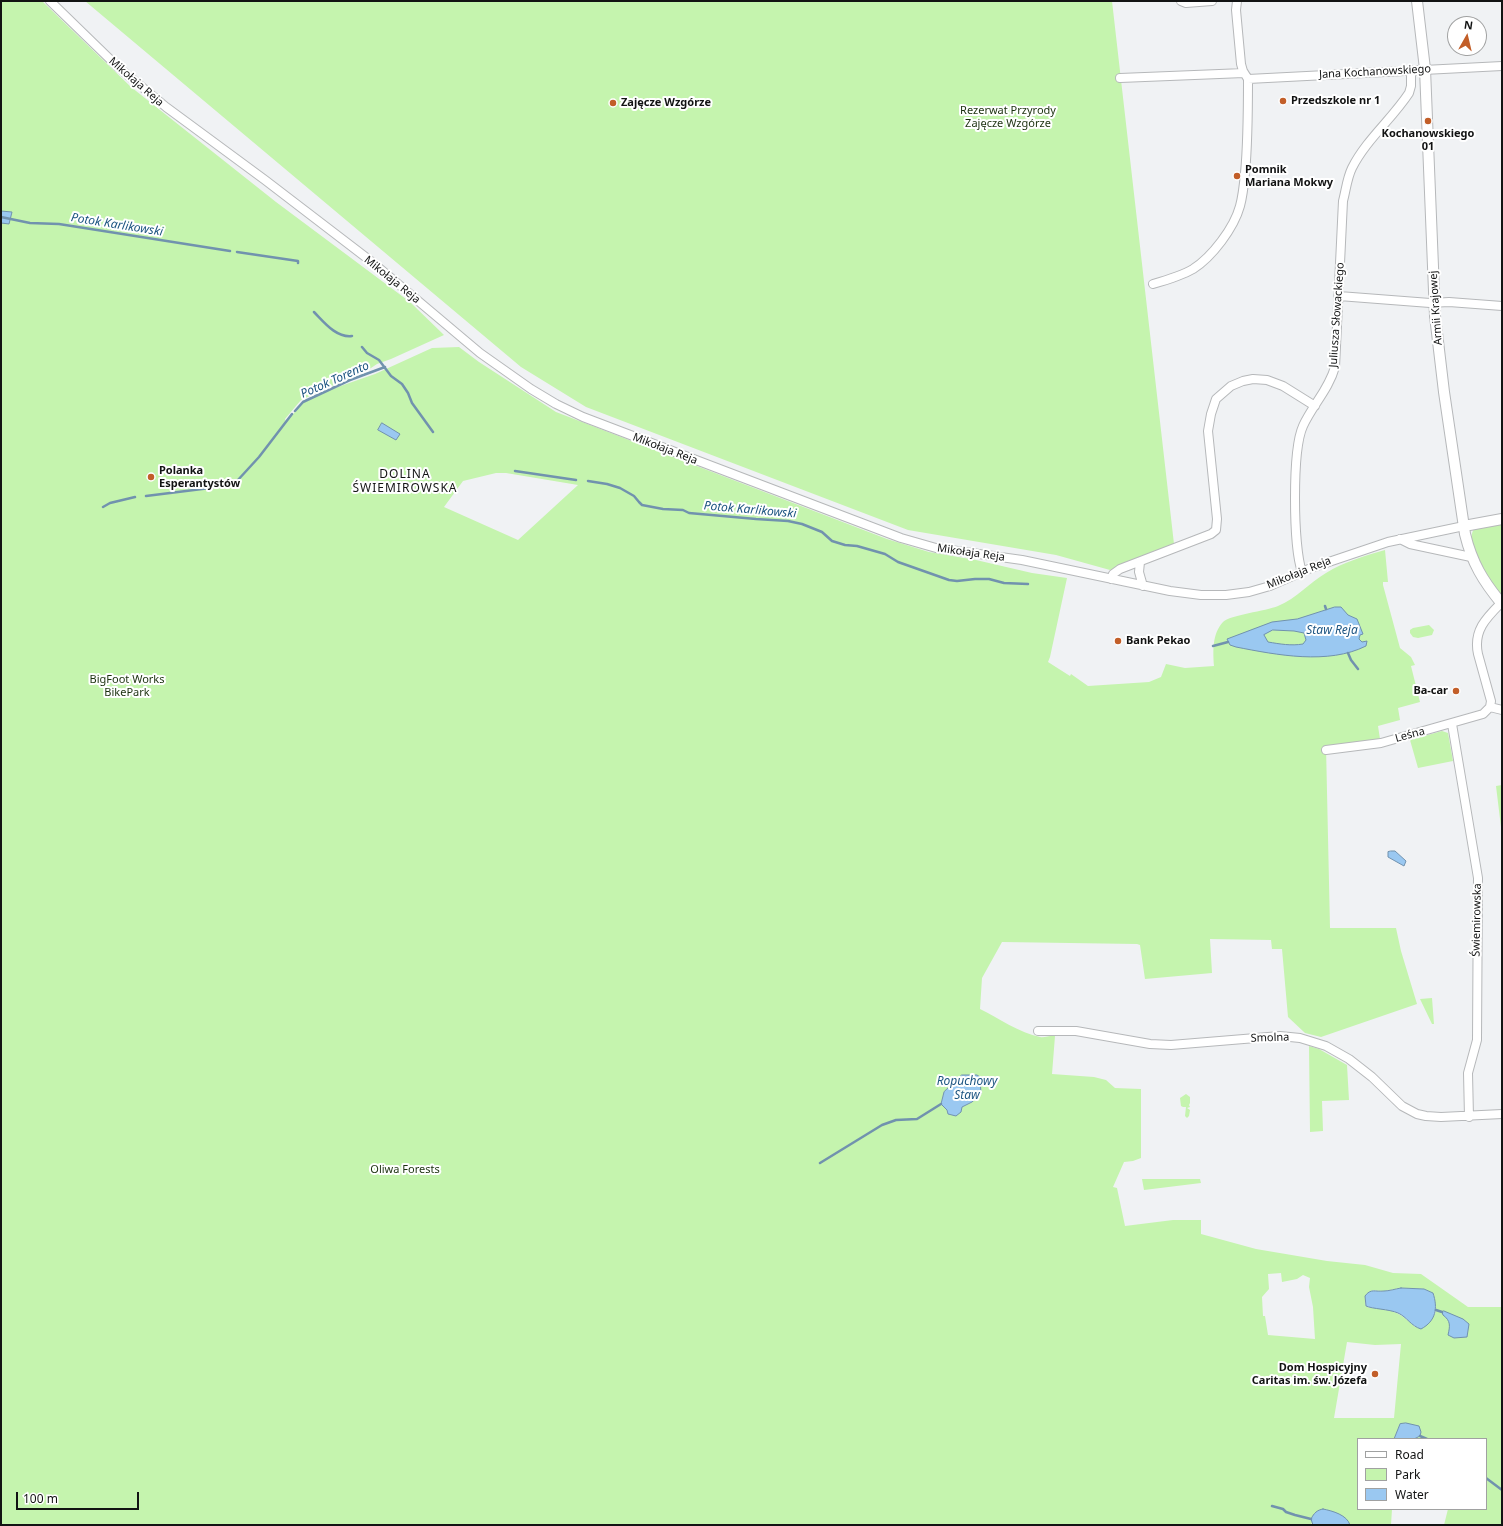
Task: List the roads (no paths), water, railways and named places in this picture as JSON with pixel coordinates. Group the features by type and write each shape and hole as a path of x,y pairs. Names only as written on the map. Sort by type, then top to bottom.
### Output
{"street":[{"name":"Mikołaja Reja","path":"50,1 118,67 166,107 372,262 480,353 531,389 556,404 583,417 902,538 936,548 1022,560 1111,580 1186,594 1213,596 1232,595 1270,586 1338,558 1400,539 1502,519"},
{"path":"1181,1 1186,3 1212,1"},
{"path":"1153,284 1176,277 1194,268 1205,259 1230,229 1240,208 1246,161 1246,76 1241,64 1236,10 1237,1 1232,1"},
{"name":"Armii Krajowej","path":"1417,1 1425,69 1434,303 1444,392 1464,526 1471,557 1482,579 1502,603"},
{"name":"Jana Kochanowskiego","path":"1120,78 1246,76 1502,66"},
{"name":"Juliusza Słowackiego","path":"1302,572 1299,563 1296,531 1296,465 1298,440 1303,425 1315,406 1335,367 1344,201 1348,179 1352,168 1360,155 1409,93 1411,86 1411,70"},
{"path":"1339,296 1502,306"},
{"path":"1111,580 1113,574 1120,569 1211,534 1216,530 1217,519 1208,431 1210,414 1216,399 1231,386 1243,380 1267,380 1283,386 1315,406"},
{"path":"1400,539 1410,544 1471,557"},
{"path":"1140,562 1139,572 1143,586"},
{"path":"1502,603 1483,622 1477,636 1476,647 1491,702 1490,707 1502,710"},
{"name":"Leśna","path":"1326,750 1382,742 1452,724 1483,714 1490,707"},
{"name":"Świemirowska","path":"1452,724 1478,875 1476,1040 1468,1073 1469,1117"},
{"name":"Smolna","path":"1038,1031 1076,1031 1150,1044 1171,1045 1280,1036 1300,1038 1326,1046 1349,1059 1402,1106 1417,1114 1426,1116 1469,1117 1502,1114"}],"water":[{"path":"1,211 12,212 9,224 1,223"},
{"path":"382,423 400,434 396,440 378,430"},
{"name":"Staw Reja","path":"1335,607 1341,607 1348,615 1357,619 1363,634 1360,635 1359,639 1362,642 1367,641 1366,646 1351,652 1335,655 1302,657 1236,647 1230,645 1227,639 1272,622 1297,619","holes":["1273,630 1304,633 1306,640 1303,644 1290,645 1268,642 1264,635"]},
{"path":"1395,851 1406,861 1404,866 1388,857 1388,852"},
{"name":"Ropuchowy Staw","path":"962,1075 977,1075 980,1077 981,1094 972,1102 962,1107 961,1112 956,1116 948,1114 947,1110 941,1104 944,1092"},
{"path":"1401,1288 1424,1289 1433,1293 1435,1299 1435,1309 1433,1318 1421,1329 1414,1326 1398,1313 1366,1306 1365,1296 1369,1292 1388,1291"},
{"path":"1444,1311 1463,1319 1469,1324 1467,1337 1454,1338 1448,1335 1449,1324 1443,1315 1442,1312"},
{"path":"1406,1423 1419,1426 1421,1432 1420,1436 1416,1438 1394,1438 1400,1424"},
{"path":"1323,1509 1343,1516 1350,1525 1313,1525 1311,1519 1312,1517 1317,1511"}],"waterway":[{"name":"Potok Karlikowski","path":"1,217 30,223 59,224 230,251"},
{"name":"Potok Karlikowski","path":"237,252 298,261 298,263"},
{"name":"Potok Karlikowski","path":"314,312 326,325 336,332 346,336 352,336"},
{"name":"Potok Karlikowski","path":"362,347 367,353 379,360 391,376 402,384 412,403 433,432"},
{"name":"Potok Torento","path":"295,411 303,402 350,380 385,367"},
{"name":"Potok Torento","path":"146,496 210,488 237,481 259,457 292,414"},
{"name":"Potok Karlikowski","path":"515,471 576,480"},
{"name":"Potok Karlikowski","path":"588,481 620,488 634,496 642,505 663,509 683,510 689,513 788,521 802,524 822,532 832,541 885,554 898,562 949,580 989,579 1004,583 1028,584"},
{"name":"Potok Torento","path":"103,507 110,503 135,497"},
{"name":"Potok Karlikowski","path":"1213,646 1228,642"},
{"path":"1348,653 1358,669"},
{"path":"820,1163 882,1125 896,1120 917,1119 941,1104"},
{"path":"1436,1310 1442,1312"},
{"path":"1420,1436 1425,1438"},
{"path":"1487,1479 1502,1490"},
{"path":"1272,1506 1283,1509 1286,1512 1311,1519"}],"place":[{"name":"Przedszkole nr 1","path":"1283,101"},
{"name":"Zajęcze Wzgórze","path":"613,103"},
{"name":"Kochanowskiego 01","path":"1428,121"},
{"name":"Pomnik Mariana Mokwy","path":"1237,176"},
{"name":"Polanka Esperantystów","path":"151,477"},
{"name":"Bank Pekao","path":"1118,641"},
{"name":"Ba-car","path":"1456,691"},
{"name":"Dom Hospicyjny Caritas im. św. Józefa","path":"1375,1374"}],"district":[{"name":"DOLINA ŚWIEMIROWSKA","path":"405,482"}],"park label":[{"name":"Rezerwat Przyrody Zajęcze Wzgórze","path":"1008,117"},
{"name":"BigFoot Works BikePark","path":"127,686"},
{"name":"Oliwa Forests","path":"405,1170"}]}
